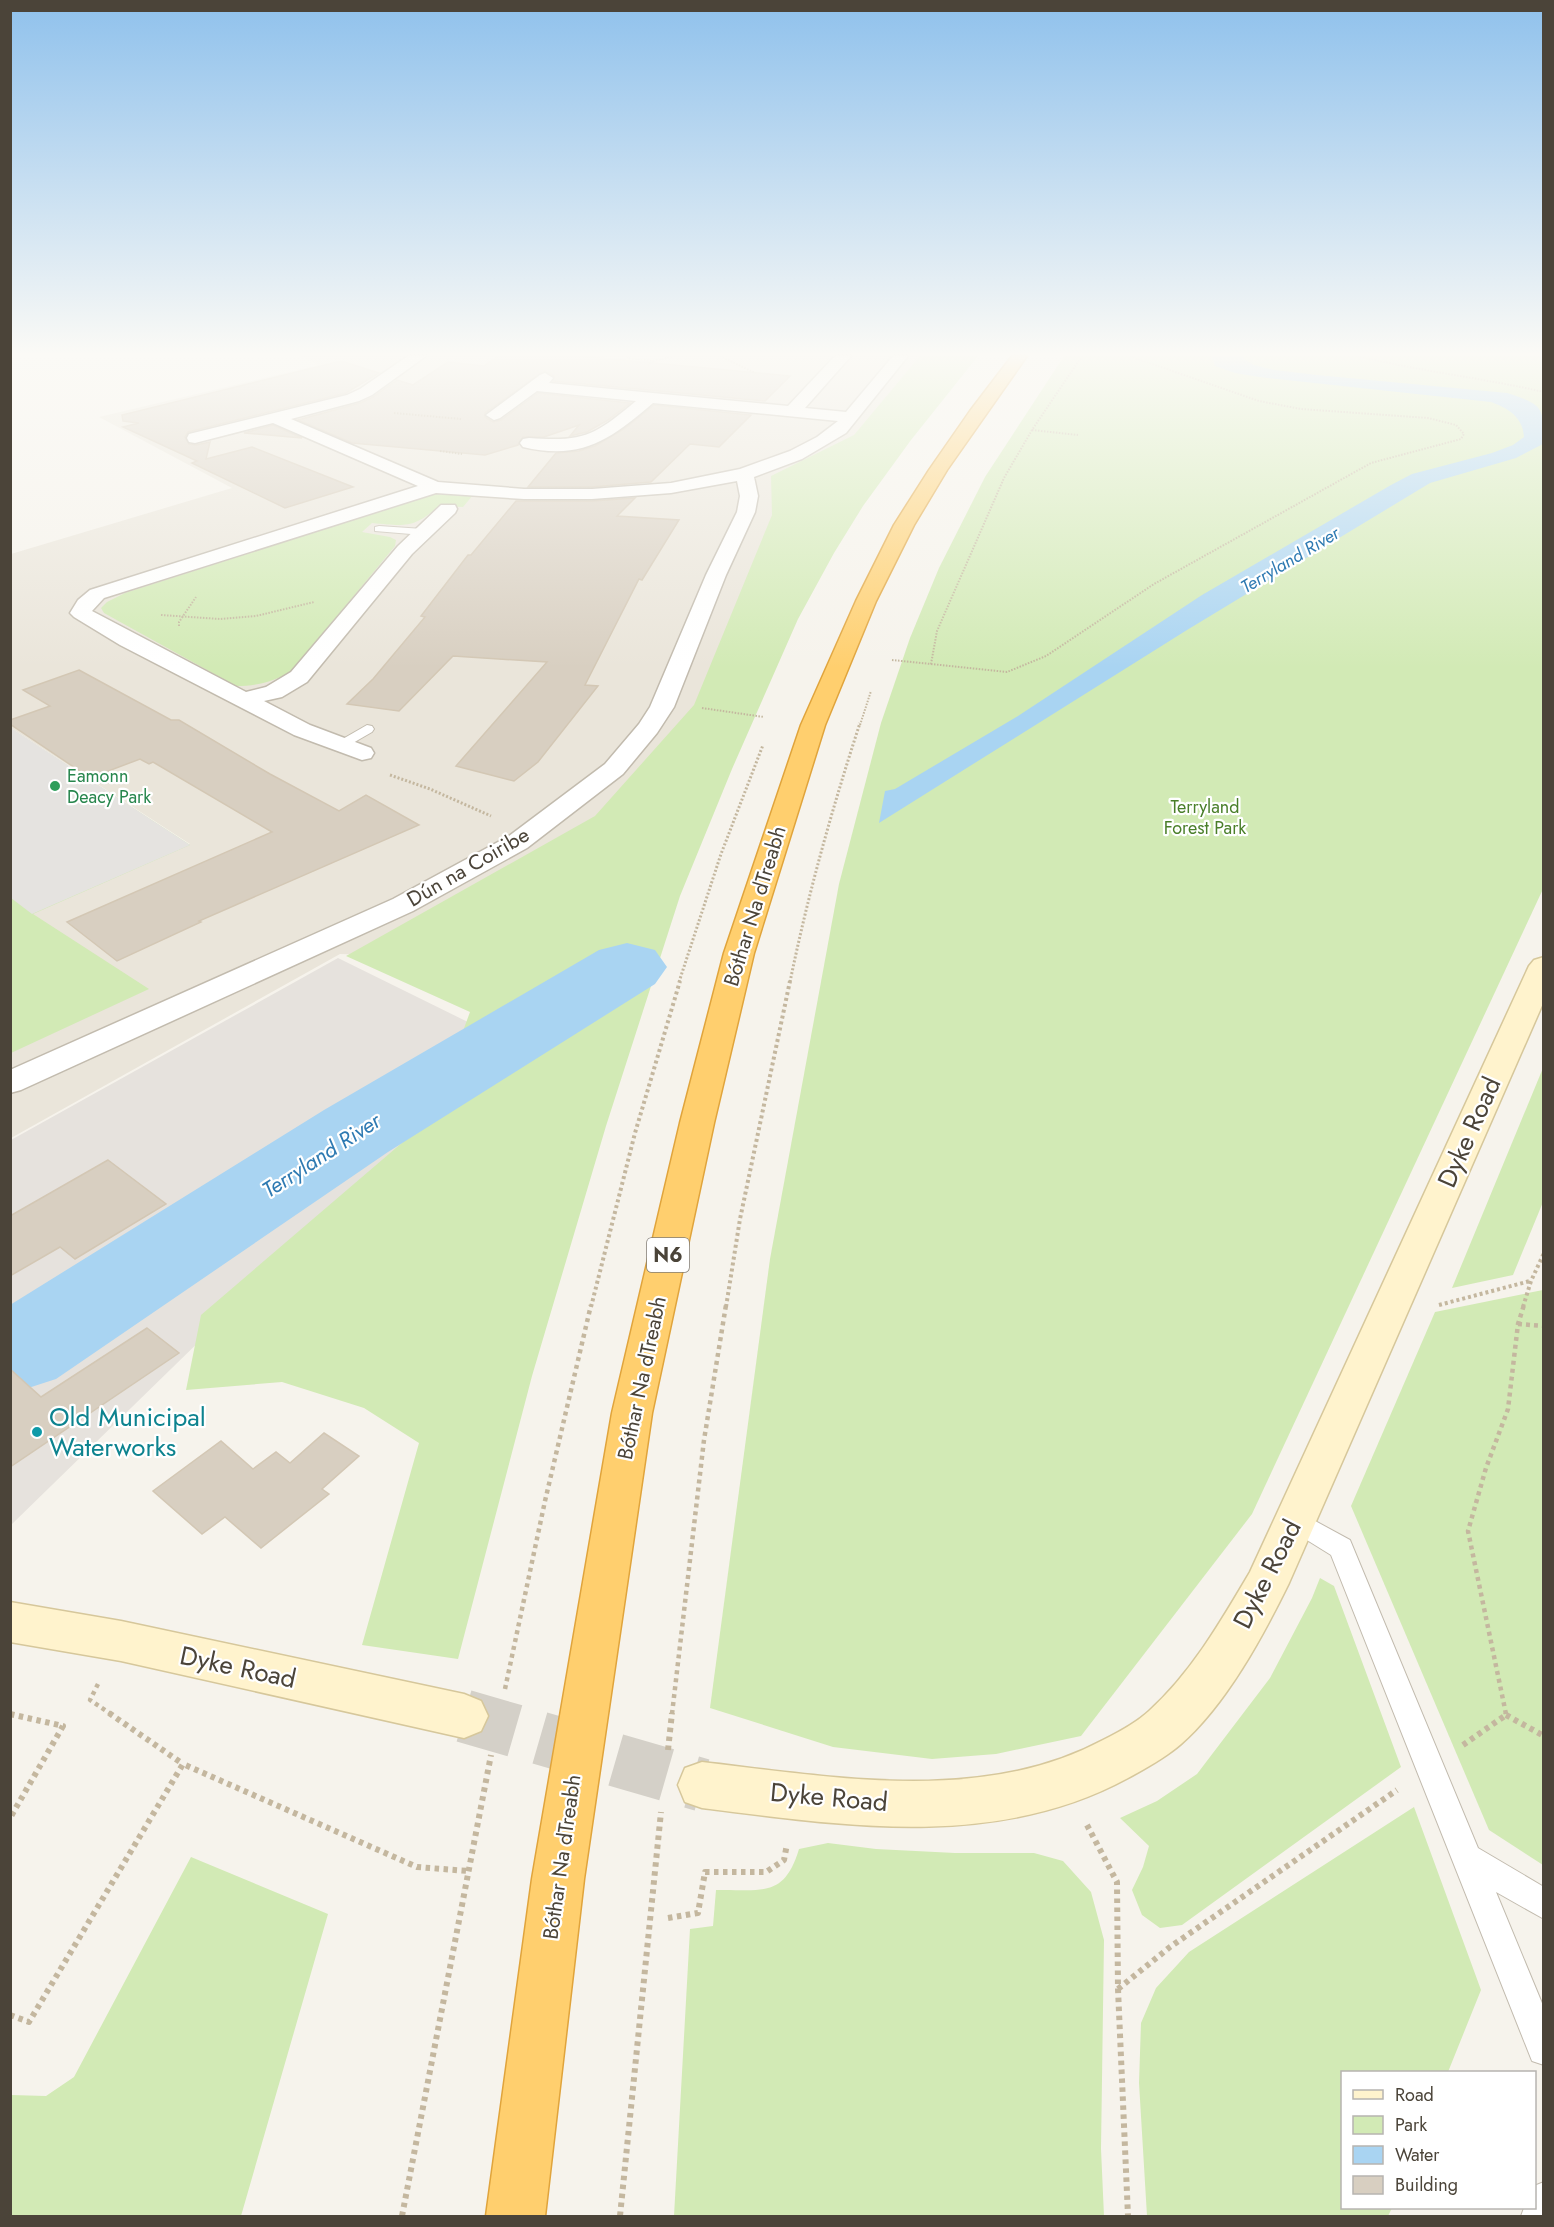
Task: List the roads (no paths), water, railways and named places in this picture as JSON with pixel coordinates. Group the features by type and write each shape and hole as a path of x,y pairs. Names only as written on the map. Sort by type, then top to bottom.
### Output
{"highway":[{"name":"Bóthar Na dTreabh","path":"515,2217 558,1879 632,1413 697,1123 740,953 769,855 813,725 866,601 904,525 945,460"}],"street":[{"path":"372,460 435,487 524,494 592,494 671,488 744,474 783,460"},
{"name":"Dún na Coiribe","path":"10,1083 403,905 518,842 614,769 649,728 662,707 716,575 746,512 749,496 744,474"},
{"path":"362,753 302,730 246,699 128,640 81,613 85,603 104,592 435,487"},
{"path":"246,699 274,692 299,677 375,584 448,508"},
{"name":"Dyke Road","path":"702,1785 795,1796 888,1803 985,1802 1066,1784 1118,1760 1164,1728 1220,1664 1268,1583 1544,966"},
{"name":"Dyke Road","path":"10,1622 122,1641 464,1716"}],"lane":[{"path":"379,529 423,532"},
{"path":"341,744 367,729"},
{"path":"1295,1520 1341,1548 1544,2049"},
{"path":"1468,1859 1544,1904"},
{"path":"1538,2217 1544,2199"}],"water":[{"path":"1466,460 1509,460 1430,483 1187,630 879,823 885,791 895,789 1018,716 1202,595 1412,474"}],"waterway":[{"name":"Terryland River","path":"19,1351 356,1131 627,967"}],"tunnel":[{"path":"464,1716 702,1785"}],"place":[{"name":"Eamonn Deacy Park","path":"55,786"},
{"name":"Old Municipal Waterworks","path":"37,1432"}],"park label":[{"name":"Terryland Forest Park","path":"1205,817"}]}
